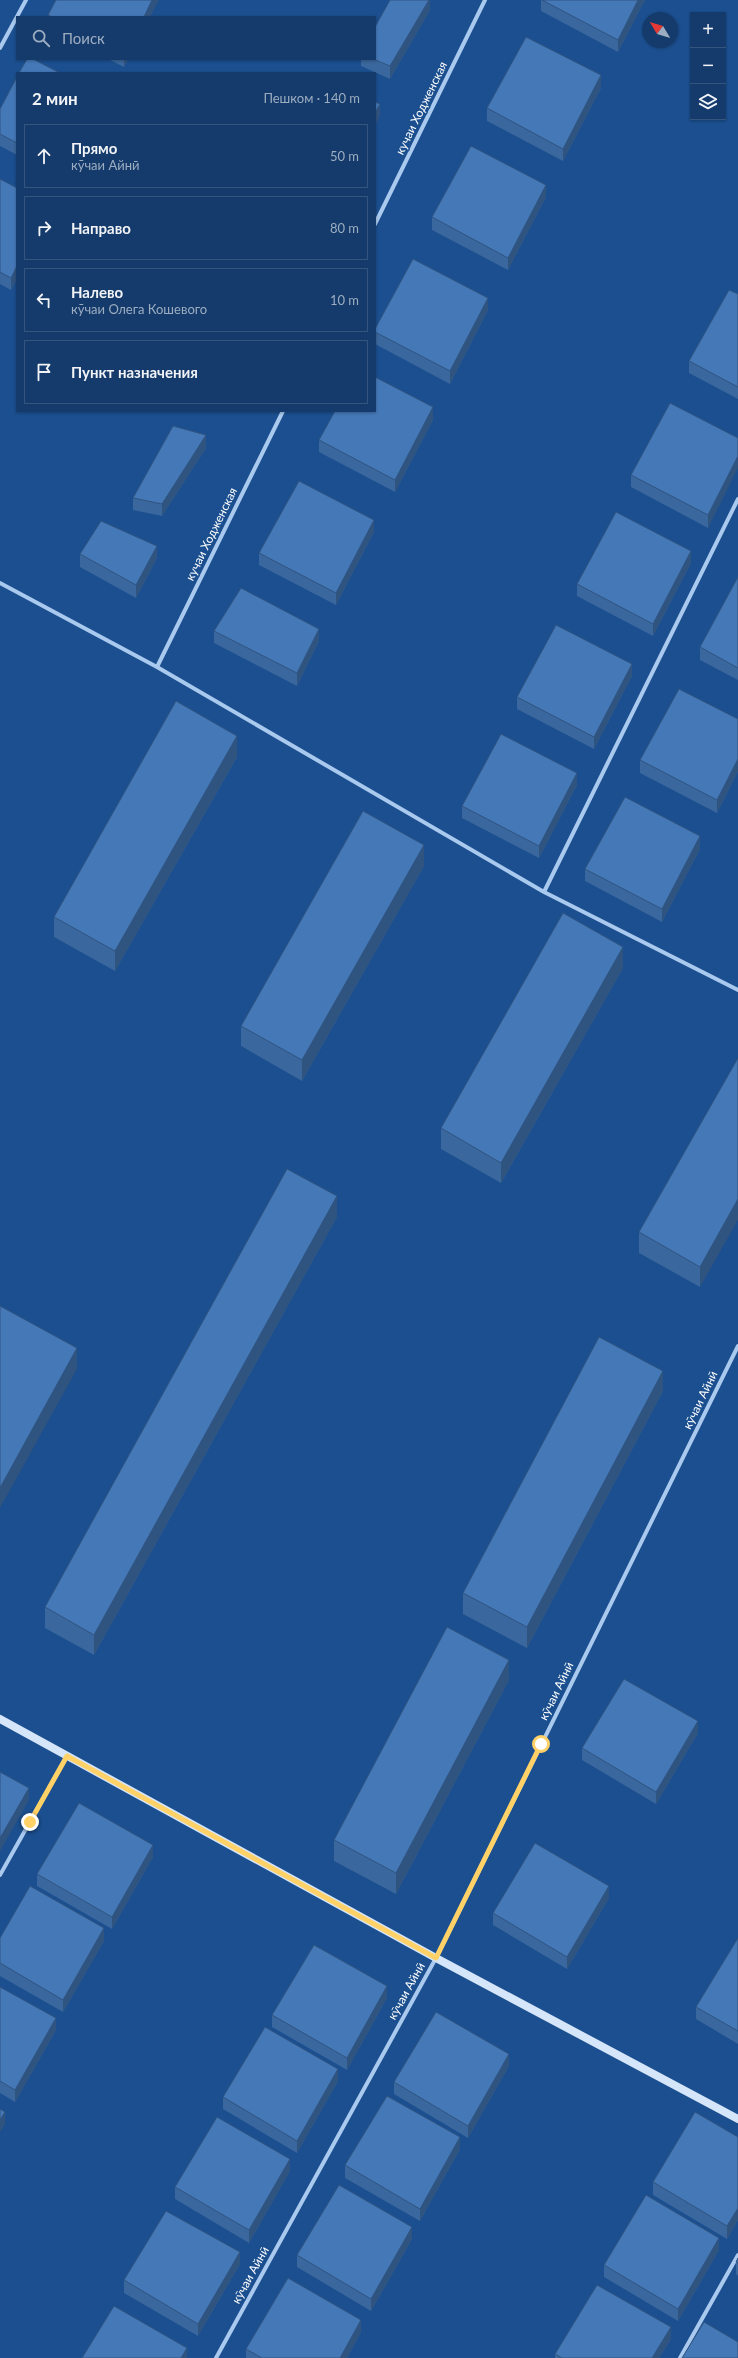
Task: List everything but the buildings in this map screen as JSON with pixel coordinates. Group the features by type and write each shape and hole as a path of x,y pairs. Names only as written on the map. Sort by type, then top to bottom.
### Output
{"street":[{"path":"17,16 26,0"},
{"name":"кучаи Ходженская","path":"376,222 485,0"},
{"path":"0,48 16,18"},
{"name":"кучаи Ходженская","path":"157,667 283,412"},
{"path":"544,892 738,499"},
{"path":"0,583 157,667 544,892 738,990"},
{"name":"кӯчаи Айнӣ","path":"216,2358 436,1958 738,1346"},
{"path":"0,1720 436,1958 738,2119"},
{"path":"0,1875 67,1756"},
{"path":"680,2358 738,2255"}],"route":[{"path":"30,1822 67,1756 436,1958 541,1744"}]}
